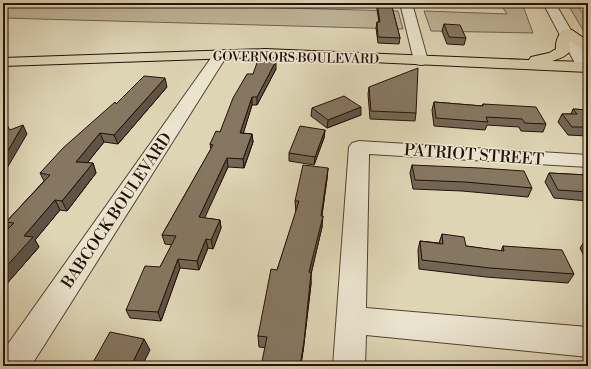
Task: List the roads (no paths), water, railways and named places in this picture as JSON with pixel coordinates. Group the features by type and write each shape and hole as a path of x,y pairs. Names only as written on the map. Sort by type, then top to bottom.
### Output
{"main road":[{"path":"519,64 554,56 563,51 562,44 567,33 588,47"},
{"name":"GOVERNORS BOULEVARD","path":"3,62 265,53 421,61 587,67"}],"street":[{"path":"406,3 421,61"},
{"path":"549,3 587,67"},
{"name":"BABCOCK BOULEVARD","path":"12,366 221,54"},
{"name":"PATRIOT STREET","path":"351,320 360,147 588,161"},
{"path":"349,366 351,320 588,342"}]}
